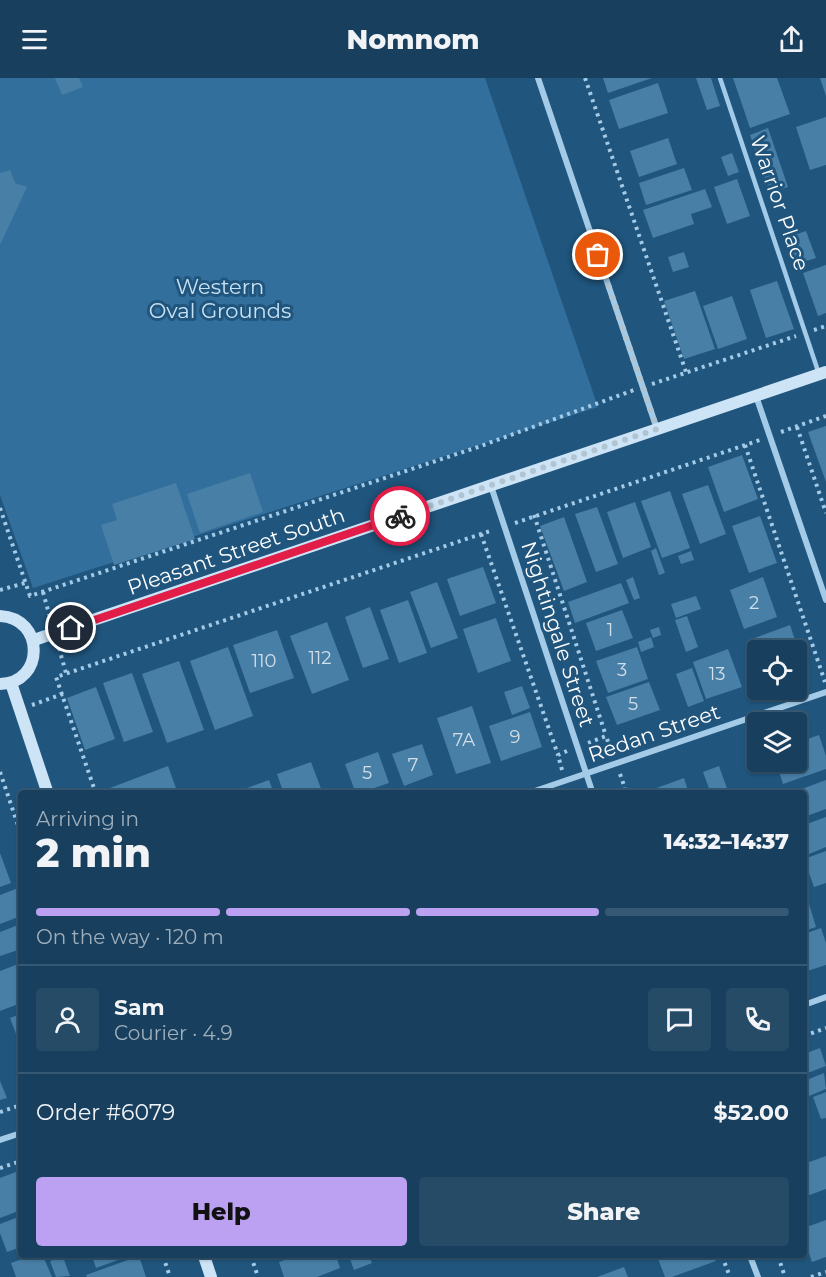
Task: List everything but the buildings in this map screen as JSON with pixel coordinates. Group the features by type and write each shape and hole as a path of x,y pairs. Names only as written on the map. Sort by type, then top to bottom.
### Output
{"street":[{"path":"538,78 657,429"},
{"name":"Pleasant Street South","path":"34,640 823,373"},
{"path":"756,396 826,600"},
{"name":"Nightingale Street","path":"491,485 592,790"},
{"path":"0,616 13,618 24,625 34,640 35,654 31,667 22,677 5,684 46,790"},
{"name":"Redan Street","path":"537,790 826,692"},
{"path":"807,1004 826,997"},
{"path":"0,1140 18,1134"},
{"path":"205,1258 211,1277"},
{"path":"751,1258 758,1277"}],"lane":[{"name":"Warrior Place","path":"720,78 823,373"}],"path":[{"path":"585,78 686,372"},
{"path":"95,790 56,677 505,527 534,514 826,416"},
{"path":"797,427 826,513"},
{"path":"745,445 826,686"},
{"path":"0,508 30,596 478,447"},
{"path":"534,514 606,735"},
{"path":"481,534 558,755"},
{"path":"0,590 25,583"},
{"path":"0,772 18,825"},
{"path":"807,1035 826,1028"},
{"path":"0,1112 18,1106"},
{"path":"0,1168 18,1162"},
{"path":"164,1258 170,1277"},
{"path":"252,1258 258,1277"},
{"path":"723,1258 730,1277"},
{"path":"779,1258 784,1277"},
{"path":"810,1277 826,1272"}],"green space":[{"name":"Western Oval Grounds","path":"0,78 485,78 598,407 33,588 0,495"}],"way so far":[{"path":"400,516 657,429 598,255"}],"route":[{"path":"71,628 400,516"}]}
